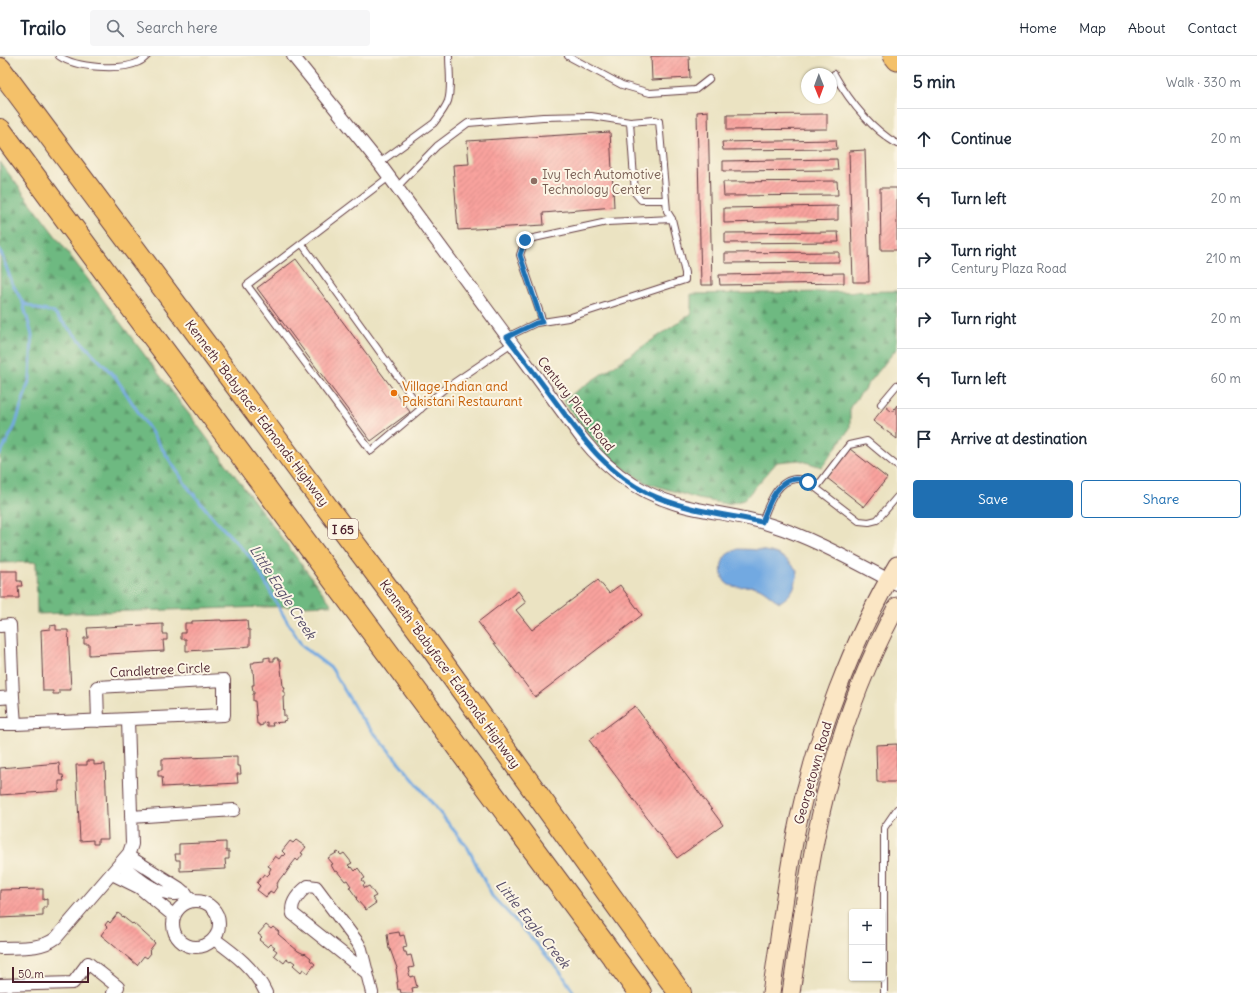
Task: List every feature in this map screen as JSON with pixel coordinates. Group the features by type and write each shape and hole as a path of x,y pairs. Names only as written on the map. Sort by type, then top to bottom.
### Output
{"highway":[{"name":"Kenneth \"Babyface\" Edmonds Highway","path":"0,69 429,644 680,993"},
{"path":"0,130 640,993"}],"main road":[{"path":"893,56 897,61"},
{"name":"Georgetown Road","path":"771,993 795,839 812,769 844,676 866,625 894,577"},
{"name":"Georgetown Road","path":"791,993 814,848 831,775 841,739 860,686 897,606"}],"street":[{"name":"Century Plaza Road","path":"293,56 390,177 586,443 596,455 619,475 647,493 670,502 696,509 762,522 782,528 894,577"},
{"path":"0,626 10,625 14,724"},
{"name":"Candletree Circle","path":"0,724 14,724 128,720 224,715 224,680 97,687 98,721"},
{"path":"0,698 13,697"},
{"path":"0,948 38,947 52,941 124,860 132,844 128,720"},
{"path":"131,817 234,810"},
{"path":"124,860 190,897 209,904 214,909 218,916 218,932 209,944 202,947 194,948 186,946 175,936 172,928 174,916 180,907 186,903 190,897"},
{"path":"112,874 140,888 174,916"},
{"path":"367,973 293,914 293,902 306,887 316,887 358,943 361,949 367,973 372,993"},
{"path":"214,938 246,964 257,977 266,993"},
{"path":"0,985 73,983 88,963 118,987 113,993"}],"lane":[{"path":"60,56 66,60 86,65 104,66 122,66 140,62 147,56"},
{"path":"379,163 434,123 441,114 448,101 450,87 449,56"},
{"path":"568,56 622,85 650,93 695,90 709,79"},
{"path":"837,79 850,100 863,116 891,141 897,144"},
{"path":"390,177 247,285 371,451 443,390 510,340 536,323 568,318 685,280 686,273 672,219 667,211 659,121 630,122 591,116 543,117 468,123 437,146 397,187"},
{"path":"630,122 635,193 641,200 666,200"},
{"path":"542,322 520,255 525,240 607,222 672,219"},
{"path":"302,244 421,409"},
{"path":"881,404 897,385"},
{"path":"816,488 849,445 867,441 897,466"},
{"path":"762,522 769,504 778,488 788,480 799,479 808,482 859,521 869,522 877,520 897,496"},
{"path":"884,993 884,828 897,809"}],"green space":[{"path":"0,162 332,605 37,614 36,562 0,563"},
{"path":"897,291 897,348 850,407 850,428 822,467 799,460 777,462 744,500 727,504 698,499 644,482 603,453 563,400 691,314 691,294"}],"water":[{"path":"738,549 771,552 779,555 792,564 798,572 791,593 780,602 764,590 757,587 734,587 728,584 723,578 722,574 721,569 723,561 727,554"}],"building":[{"path":"651,56 689,56 690,78 652,80"},
{"path":"708,111 712,285 701,285 697,112"},
{"path":"827,114 827,129 727,130 727,115"},
{"name":"Ivy Tech Automotive Technology Center","path":"610,132 614,207 543,213 544,225 458,230 453,165 469,164 467,141"},
{"path":"836,140 837,149 723,150 722,142"},
{"path":"865,150 869,282 853,282 849,151"},
{"path":"837,159 838,170 723,171 723,161"},
{"path":"837,181 838,195 724,196 723,182"},
{"path":"880,188 897,188 897,250 881,250"},
{"path":"838,206 838,220 724,223 724,208"},
{"path":"838,232 839,242 725,243 725,233"},
{"path":"839,252 839,262 725,263 725,253"},
{"path":"296,259 410,412 371,441 257,288"},
{"path":"844,273 844,283 720,285 719,275"},
{"path":"897,405 897,439 873,421 885,406 892,412"},
{"path":"850,449 887,478 864,507 827,478"},
{"path":"0,571 17,571 17,581 21,581 22,586 18,586 19,598 0,598"},
{"path":"598,580 609,593 620,585 642,615 535,697 478,622 518,591 526,602 516,610 532,630"},
{"path":"247,620 248,630 250,630 250,646 241,648 186,651 186,639 181,639 181,633 185,633 185,623 192,623 192,621"},
{"path":"163,624 163,634 167,634 167,640 163,640 164,651 89,655 89,644 84,644 84,638 88,638 87,628"},
{"path":"56,625 56,630 68,630 71,690 59,690 59,694 53,694 53,691 43,691 41,630 50,629 50,626"},
{"path":"270,657 270,661 274,661 274,658 278,658 278,660 280,660 283,686 285,689 283,692 285,692 285,697 283,697 284,716 286,716 286,720 283,721 284,722 272,723 273,726 267,726 267,722 259,726 259,724 257,724 255,701 253,701 254,691 252,685 254,685 251,663 264,661 264,658"},
{"path":"635,706 723,825 677,858 589,740"},
{"path":"897,744 897,782 877,782 876,745"},
{"path":"237,756 237,766 240,766 241,774 237,774 238,783 163,787 162,776 158,776 158,770 162,770 162,759"},
{"path":"87,761 94,761 94,765 105,764 108,839 98,839 98,844 93,844 93,840 80,841 76,765 87,765"},
{"path":"59,763 60,775 63,775 64,781 59,781 59,791 0,795 0,768"},
{"path":"296,840 306,847 301,853 303,854 298,861 296,859 284,876 283,875 279,880 273,893 270,891 266,897 257,890 260,886 257,883 264,874 267,876 270,873 271,868 268,866 275,856 279,859 282,855 283,856 285,854 282,851 290,841 293,843"},
{"path":"226,842 226,851 229,851 229,859 225,859 226,869 180,871 180,860 176,860 175,854 179,854 179,844"},
{"path":"338,852 341,855 344,853 352,863 348,865 351,868 352,867 355,871 358,868 365,878 362,880 365,884 363,885 365,888 369,886 376,896 372,898 376,903 366,910 356,899 357,898 349,887 351,886 347,880 345,881 337,871 335,872 331,865 333,864 328,858"},
{"path":"43,889 43,900 47,899 47,907 43,907 43,916 0,918 0,890"},
{"path":"118,913 132,924 133,923 155,943 149,951 151,953 147,958 144,956 137,965 101,935 107,927 105,925 108,921 110,923"},
{"path":"266,925 271,929 273,927 279,932 278,934 298,951 304,954 305,953 311,958 310,960 315,964 308,973 303,969 301,972 293,965 295,963 291,960 290,961 287,959 284,963 274,955 277,951 273,948 275,947 271,944 268,947 259,940 262,937 258,934"},
{"path":"399,932 400,936 404,935 407,947 403,948 404,952 406,952 407,956 411,955 414,967 409,968 410,977 414,976 417,987 412,988 413,993 401,993 400,989 398,990 397,968 389,949 387,934"}],"waterway":[{"name":"Little Eagle Creek","path":"0,250 12,283 23,303 37,309 53,312 116,378 186,485 215,520 253,560 302,646 332,669 359,715 468,848 492,896 528,934 562,974 574,993"},
{"path":"0,454 15,426 30,378 32,335 23,303"}],"place":[{"name":"Ivy Tech Automotive Technology Center","path":"534,181"},
{"name":"Village Indian and Pakistani Restaurant","path":"394,393"}],"route":[{"path":"525,240 520,255 542,322 536,323 507,337 581,437 596,455 611,469 638,488 670,502 696,509 762,522 769,504 778,488 788,480 799,479 808,482"}]}
